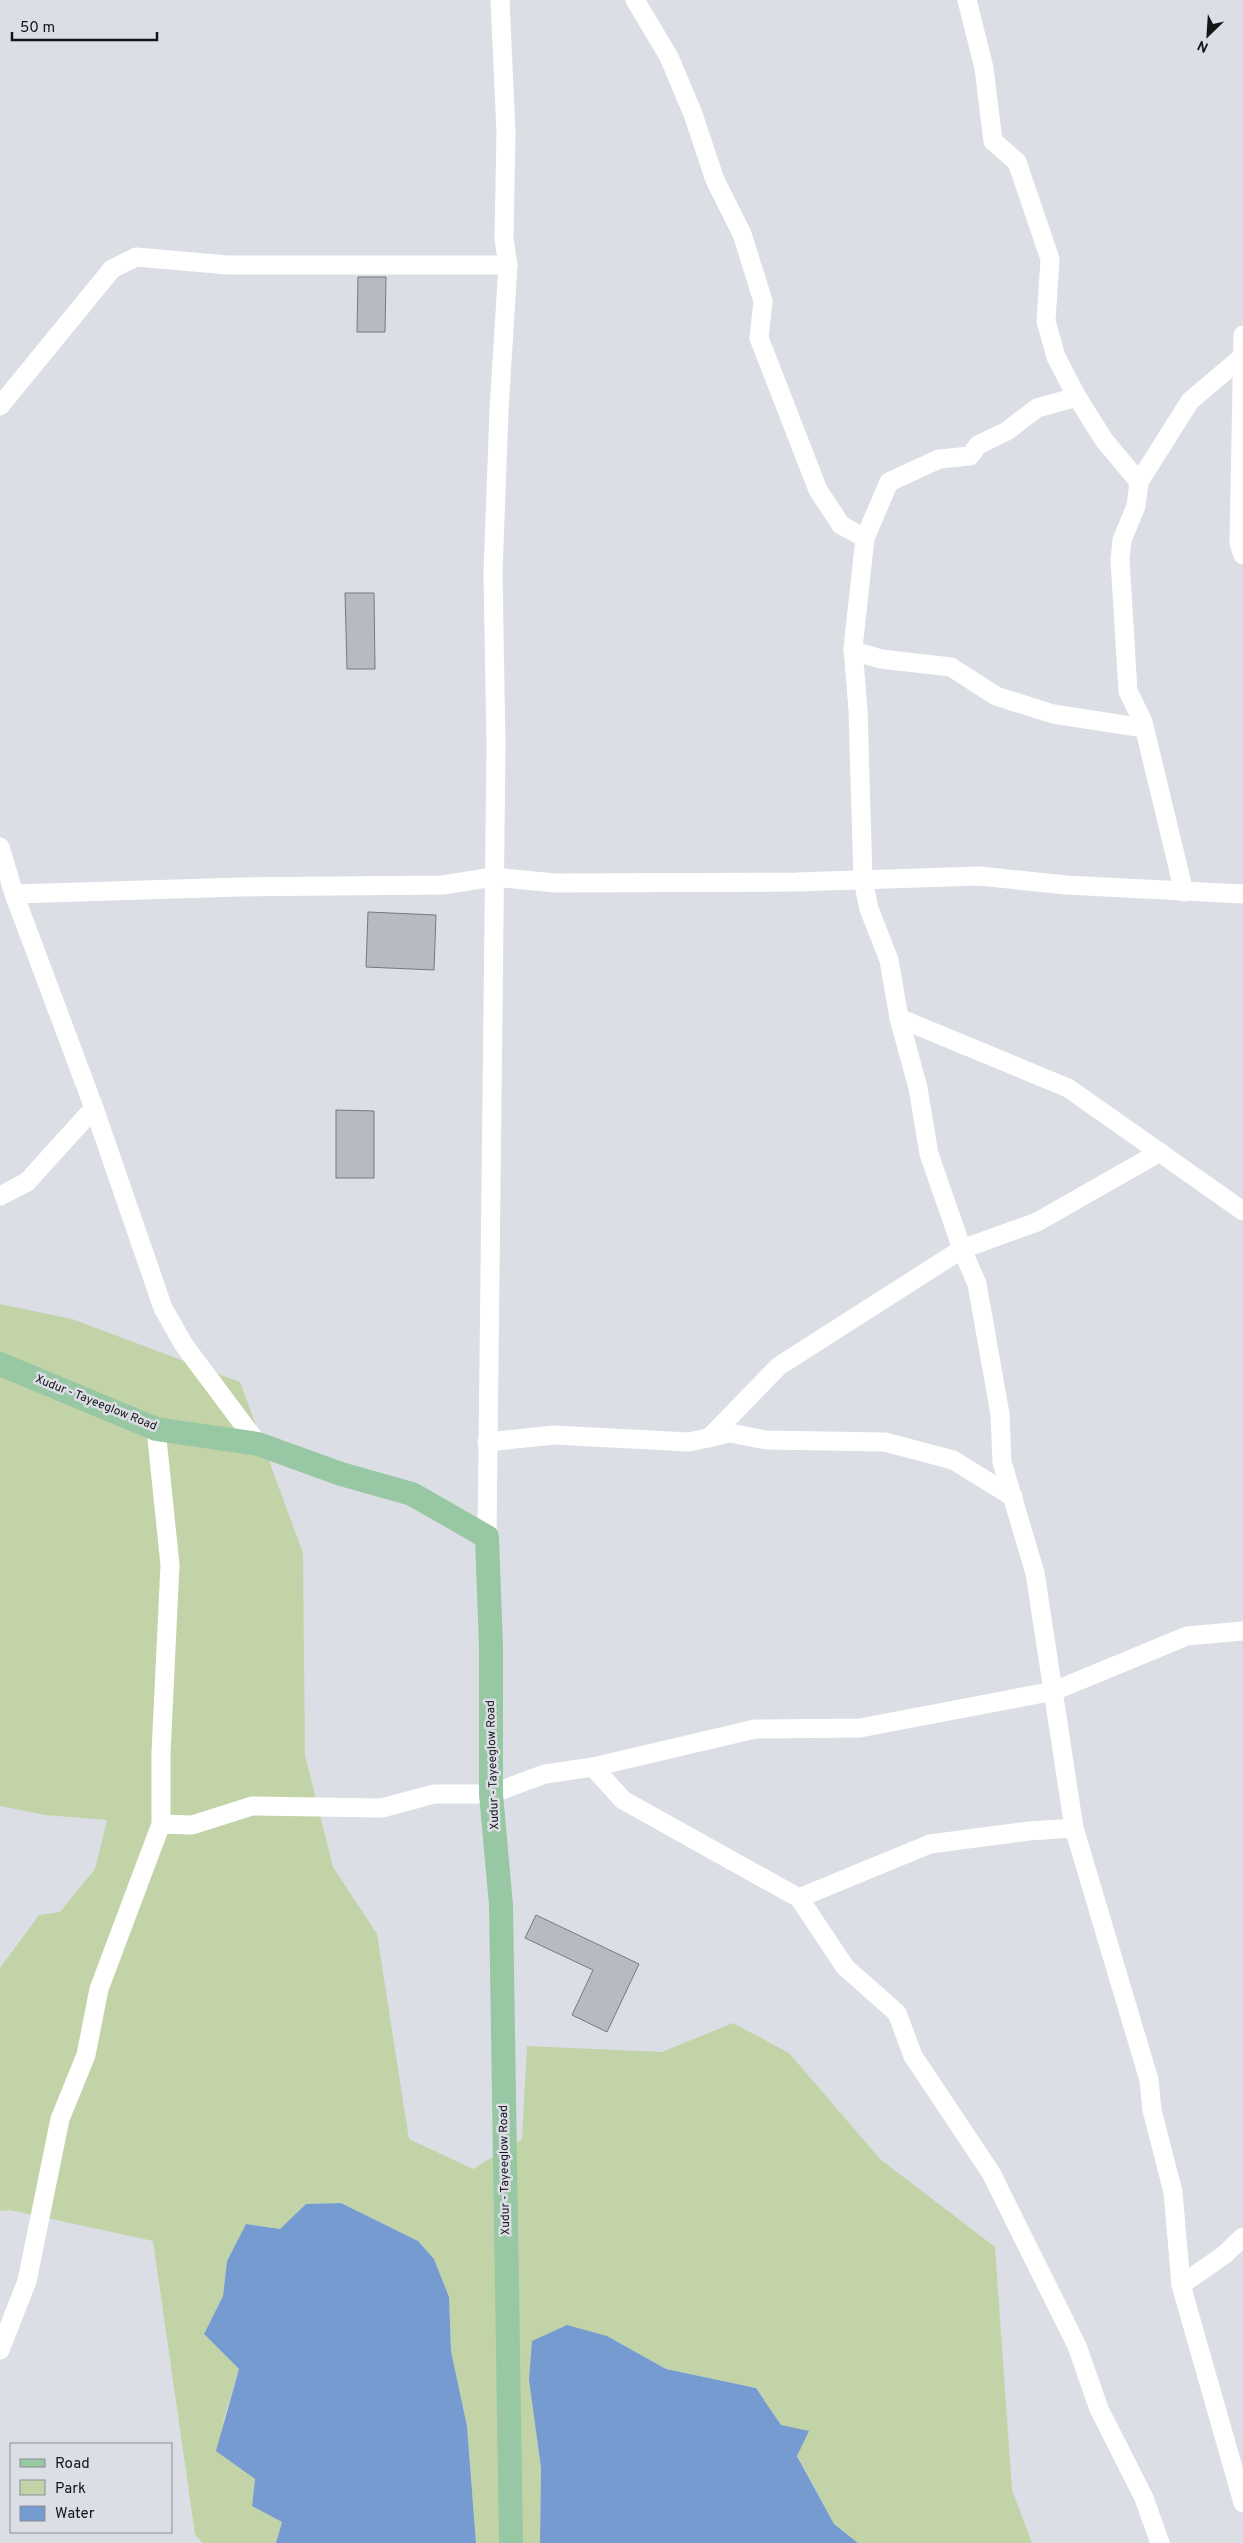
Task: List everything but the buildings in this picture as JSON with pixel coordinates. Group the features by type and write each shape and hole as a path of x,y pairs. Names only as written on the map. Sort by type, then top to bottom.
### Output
{"main road":[{"name":"Xudur - Tayeeglow Road","path":"0,1364 156,1429 258,1444 341,1474 412,1494 487,1537 491,1647 491,1794 501,1905 511,2543"}],"street":[{"path":"487,1537 493,877 496,746 493,573 499,410 508,265 504,239 506,132 500,0"},
{"path":"635,0 669,57 693,114 715,180 742,234 764,301 759,338 818,490 841,525 865,538"},
{"path":"967,0 984,68 993,141 1016,162 1050,259 1046,321 1056,357 1076,397 1104,440 1139,482"},
{"path":"0,406 112,270 136,257 228,265 508,265"},
{"path":"1243,335 1240,543 1243,555"},
{"path":"1184,892 1144,728 1128,691 1120,560 1122,540 1136,506 1139,482 1190,401 1242,358"},
{"path":"1076,397 1037,408 1007,430 978,445 970,456 939,459 889,482 865,538 853,651 863,880 869,909 889,960 899,1018 918,1088 929,1154 962,1248 977,1284 1000,1414 1002,1462 1035,1573 1074,1828 1149,2080 1152,2110 1173,2192 1180,2285 1243,2503"},
{"path":"853,651 881,660 951,666 996,696 1053,714 1144,728"},
{"path":"0,847 14,894 94,1108 163,1308 184,1345 258,1444"},
{"path":"14,894 240,887 442,885 493,877 556,883 863,880 979,876 1066,885 1243,894"},
{"path":"899,1018 1068,1088 1243,1210"},
{"path":"0,1196 27,1182 94,1108"},
{"path":"709,1438 779,1366 962,1248 1037,1222 1160,1152"},
{"path":"0,2350 27,2281 60,2119 86,2055 99,1989 161,1824 161,1753 170,1565 156,1429"},
{"path":"487,1442 554,1435 690,1442 730,1433 766,1440 885,1442 953,1460 1013,1498"},
{"path":"161,1824 192,1825 252,1806 382,1808 434,1794 491,1794 545,1774 593,1767 755,1729 860,1728 1054,1691 1187,1636 1243,1630"},
{"path":"593,1767 623,1800 799,1898 846,1967 897,2012 913,2056 991,2173 1077,2346 1099,2409 1144,2498 1160,2543"},
{"path":"799,1898 930,1844 1029,1831 1074,1828"},
{"path":"1180,2285 1224,2255 1243,2237"}],"green space":[{"path":"0,1304 72,1319 240,1382 303,1553 305,1755 333,1867 377,1934 409,2139 473,2169 522,2139 527,2046 662,2052 733,2023 789,2053 880,2159 995,2247 1012,2490 1032,2543 858,2543 834,2524 781,2425 756,2388 666,2369 607,2336 529,2380 541,2468 540,2543 476,2543 467,2426 451,2351 449,2297 434,2259 418,2241 341,2203 306,2204 280,2229 246,2224 227,2261 223,2296 204,2334 239,2369 223,2422 255,2479 252,2506 282,2522 276,2543 202,2543 195,2534 153,2241 10,2210 0,2211 0,1968 39,1915 60,1912 95,1869 107,1820 45,1815 0,1806"}],"water":[{"path":"341,2203 418,2241 434,2259 449,2297 451,2351 467,2426 476,2543 276,2543 282,2522 252,2506 255,2479 216,2451 239,2369 204,2334 223,2296 227,2261 246,2224 280,2229 306,2204"},
{"path":"567,2325 607,2336 666,2369 756,2388 781,2425 809,2431 797,2456 834,2524 858,2543 540,2543 541,2468 529,2380 532,2341"}]}
